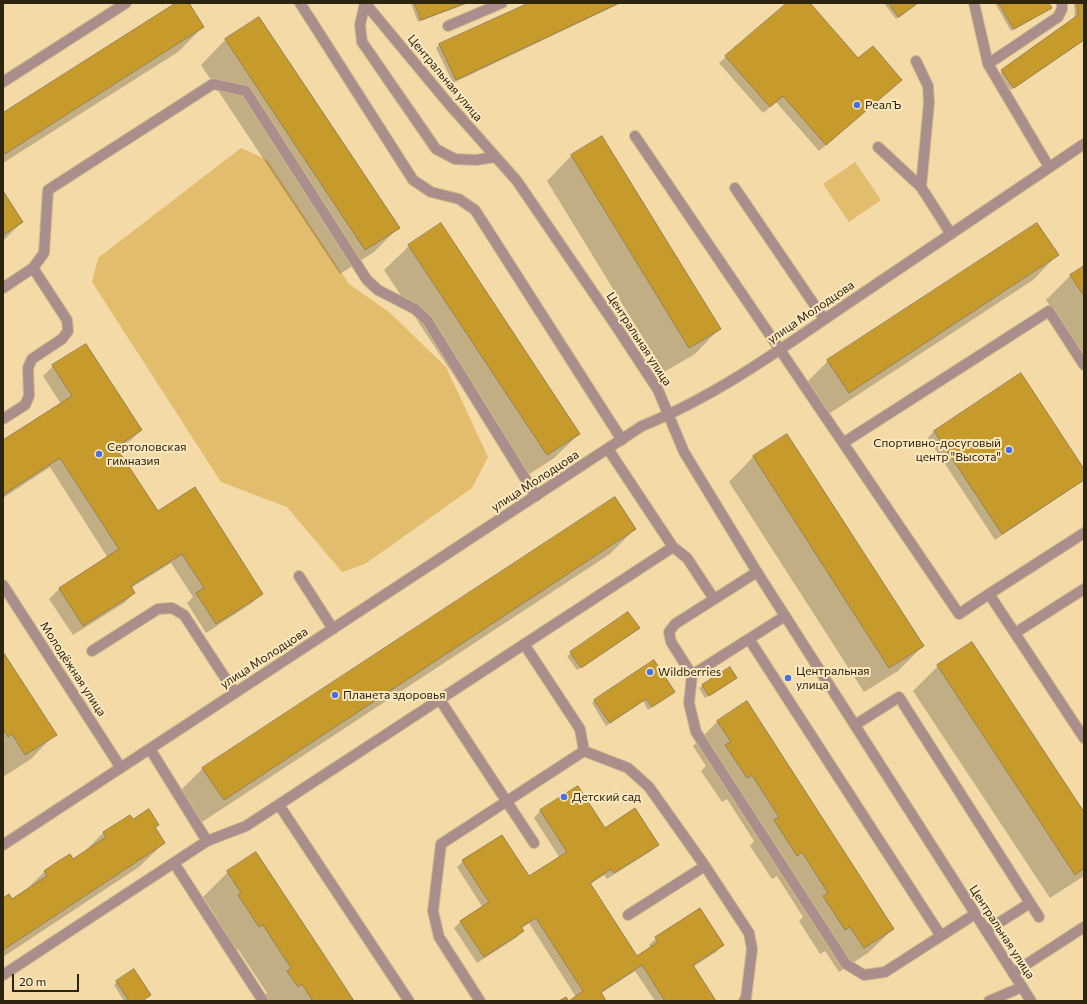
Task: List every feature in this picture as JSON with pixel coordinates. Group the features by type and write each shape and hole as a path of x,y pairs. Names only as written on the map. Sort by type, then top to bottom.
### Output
{"street":[{"path":"3,82 126,3"},
{"path":"300,3 413,180 431,192 459,199 475,210 622,440"},
{"path":"365,3 360,25 362,42 436,149 455,159 476,160 495,157"},
{"name":"Центральная улица","path":"365,3 448,103 517,181 616,326 658,390 684,452 757,572 1030,1001"},
{"path":"448,26 502,3"},
{"path":"974,3 988,64 1049,167"},
{"path":"988,64 1058,17 1062,9 1062,3"},
{"path":"916,60 928,86 929,103 921,187"},
{"path":"3,288 33,268 44,253 48,190 213,84 246,91 367,280 378,290 415,309 428,320 536,496"},
{"path":"635,136 959,614 1084,533"},
{"name":"улица Молодцова","path":"3,845 642,426 669,415 702,398 780,350 1084,144"},
{"path":"878,146 921,187 950,234"},
{"path":"735,188 824,319"},
{"path":"3,419 25,405 29,396 28,368 32,359 62,339 68,331 67,320 33,268"},
{"path":"843,443 1049,311 1084,365"},
{"path":"608,448 673,547 686,558 714,599"},
{"path":"3,975 207,841 246,826 279,805 673,547"},
{"path":"757,572 675,624 669,632 671,642 692,675 689,703 696,732 846,964 864,975 885,972 975,914"},
{"path":"299,576 333,629"},
{"name":"Молодёжная улица","path":"3,584 121,768"},
{"path":"1015,633 1084,589"},
{"path":"989,594 1084,738"},
{"path":"92,651 158,609 172,608 184,615 235,693"},
{"path":"692,675 785,616"},
{"path":"749,639 941,936"},
{"path":"524,644 580,729 584,751"},
{"path":"854,725 899,696 1039,917"},
{"path":"440,700 534,843"},
{"path":"150,749 207,841"},
{"path":"480,1001 439,937 433,911 441,844 584,751"},
{"path":"584,751 628,768 649,787 705,866 749,933 752,949 746,998 744,1001"},
{"path":"279,805 409,1001"},
{"path":"174,863 263,1001"},
{"path":"628,916 705,866"},
{"path":"986,931 1030,903"},
{"path":"1013,973 1084,927"},
{"path":"989,1001 1022,987"}],"shaded area":[{"path":"241,148 267,160 349,284 389,312 446,367 488,457 472,488 365,564 342,572 287,507 221,482 92,282 98,258"},
{"path":"855,162 881,200 849,222 823,184"}],"building":[{"path":"176,3 189,3 204,27 3,155 3,113"},
{"path":"415,3 466,3 421,20"},
{"path":"529,3 619,3 456,80 439,44"},
{"path":"787,3 810,3 858,58 873,46 902,80 826,145 783,96 770,107 725,56"},
{"path":"889,3 918,3 899,17"},
{"path":"999,3 1049,3 1052,8 1014,29"},
{"path":"1077,3 1084,3 1084,40 1014,88 1001,70 1078,15"},
{"path":"259,17 400,228 365,250 225,39"},
{"path":"602,136 721,329 689,348 571,155"},
{"path":"3,191 23,222 3,235"},
{"path":"441,223 580,434 547,455 408,245"},
{"path":"1037,223 1059,255 849,393 827,360"},
{"path":"1084,266 1084,296 1070,275"},
{"path":"86,344 142,430 116,447 158,511 195,487 263,594 216,624 196,593 204,588 182,554 131,586 135,593 83,626 59,588 119,549 60,458 3,495 3,440 72,396 52,365"},
{"name":"Спортивно-досуговый центр \"Высота\"","path":"1021,373 1084,469 1084,480 1002,534 934,431"},
{"path":"787,434 924,646 889,668 753,456"},
{"path":"615,497 636,529 224,800 202,768"},
{"path":"628,612 640,628 581,668 570,652"},
{"path":"972,642 1084,812 1084,868 1075,875 937,665"},
{"path":"3,652 57,735 25,755 12,734 8,737 3,729"},
{"path":"654,660 675,692 652,707 646,699 610,723 594,700"},
{"path":"730,667 737,678 709,696 702,685"},
{"path":"747,701 894,929 864,948 850,927 845,930 823,896 828,893 802,852 797,856 774,820 779,817 752,775 747,778 725,745 731,742 717,721"},
{"path":"578,786 605,828 635,808 659,845 614,873 611,869 590,883 637,956 658,942 655,937 700,908 724,945 693,965 716,1001 665,1001 642,965 601,992 606,1001 569,1001 583,991 536,918 521,927 524,931 484,957 460,921 489,902 462,860 502,835 529,876 567,852 540,810"},
{"path":"149,809 159,825 155,827 165,843 3,950 3,898 9,894 12,899 47,876 44,871 57,862 70,854 73,859 106,837 103,832 130,815 133,819"},
{"path":"256,852 354,1001 313,1001 302,984 298,987 287,971 291,968 263,925 259,927 238,895 241,893 227,871"},
{"path":"134,969 151,995 142,1001 129,1001 116,981"},
{"path":"566,997 569,1001 559,1001"}],"place":[{"name":"РеалЪ","path":"857,105"},
{"name":"Спортивно-досуговый центр \"Высота\"","path":"1009,450"},
{"name":"Сертоловская гимназия","path":"99,454"},
{"name":"Wildberries","path":"650,672"},
{"name":"Центральная улица","path":"788,678"},
{"name":"Планета здоровья","path":"335,695"},
{"name":"Детский сад","path":"564,797"}]}
